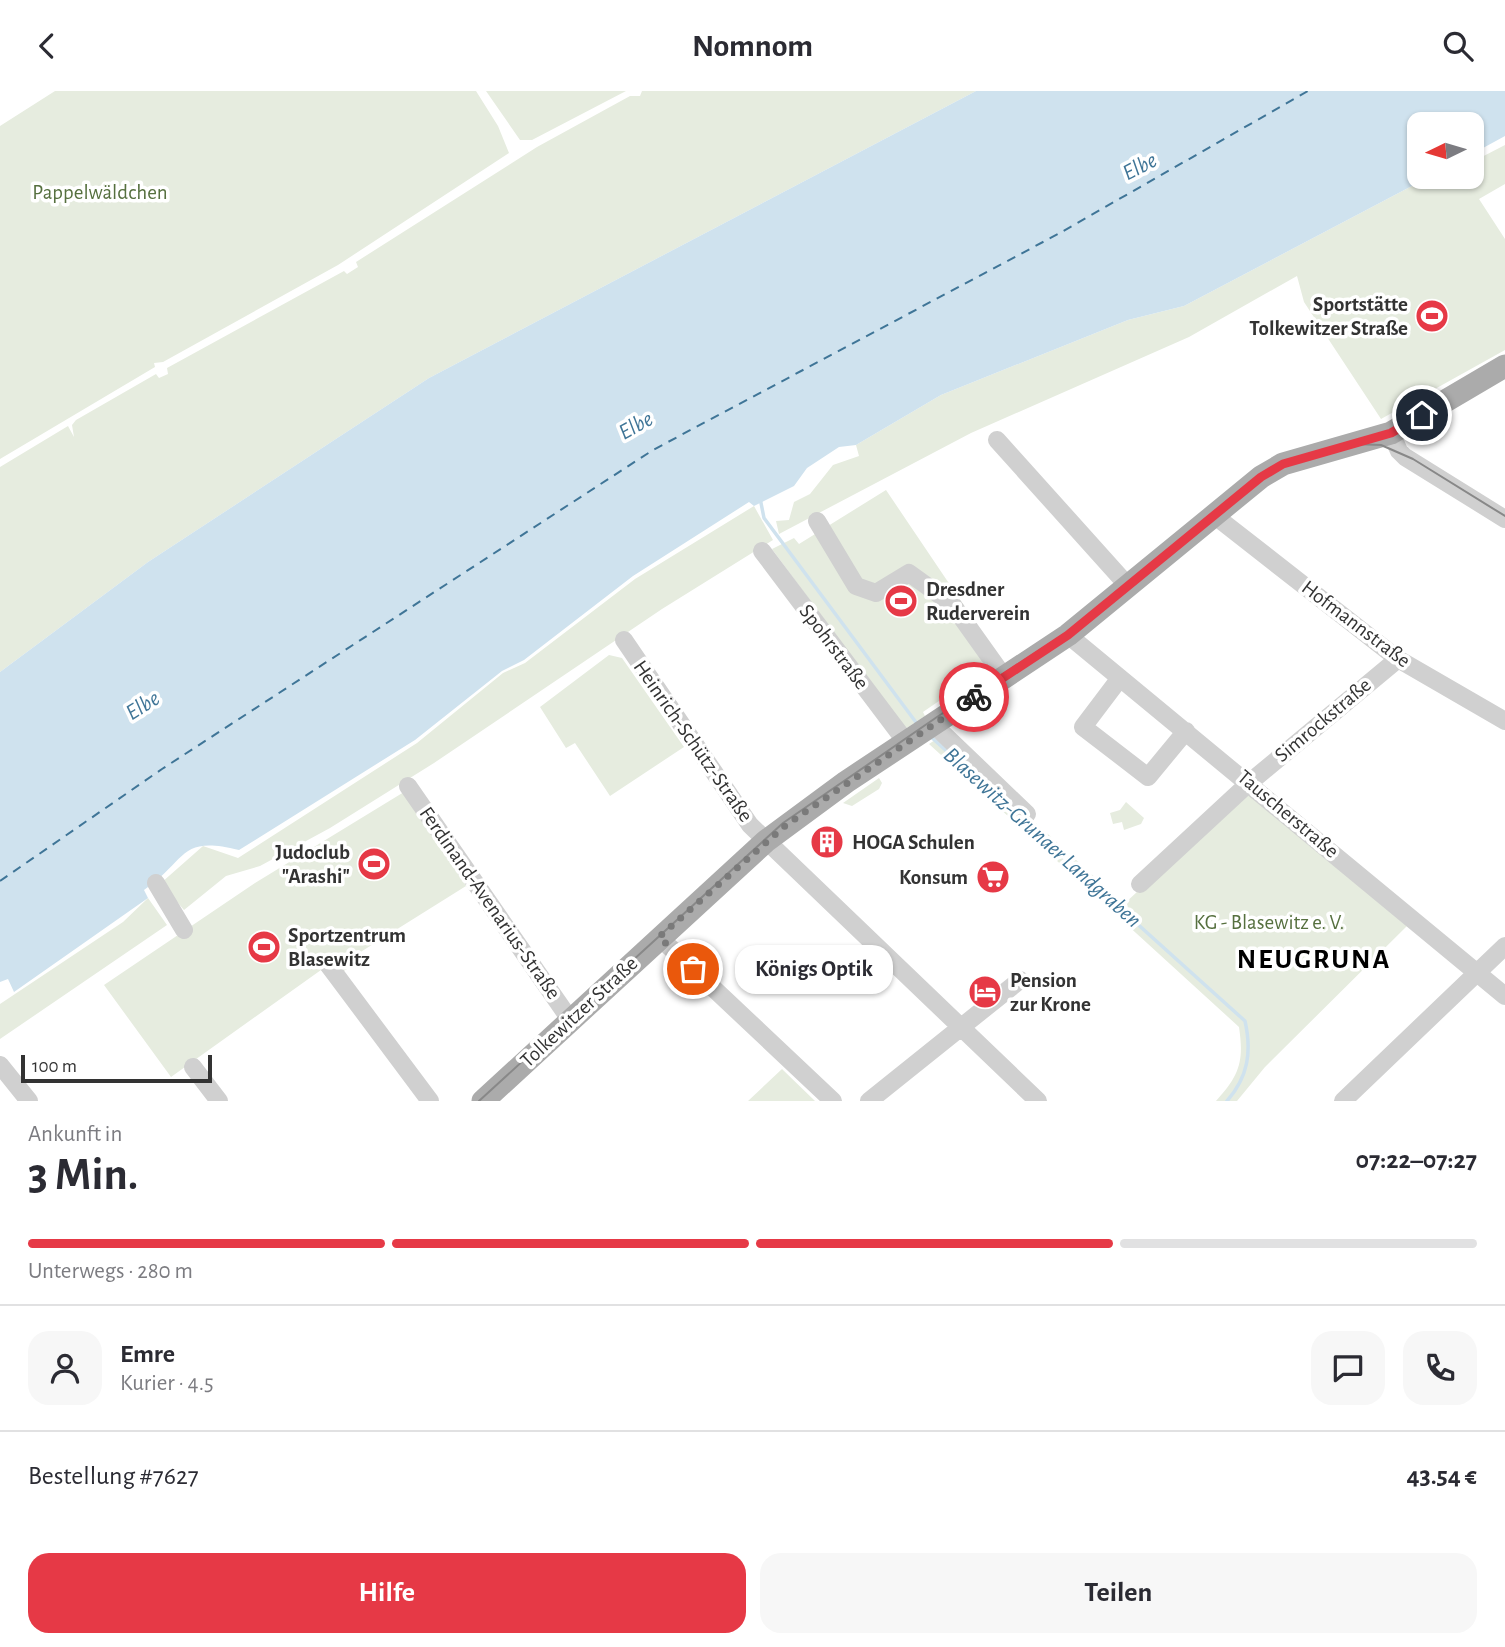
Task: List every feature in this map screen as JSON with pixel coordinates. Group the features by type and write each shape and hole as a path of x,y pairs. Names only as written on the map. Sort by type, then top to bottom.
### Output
{"main road":[{"name":"Tolkewitzer Straße","path":"483,1101 766,841 908,740 1068,635 1261,477 1283,464 1391,433 1505,366"}],"street":[{"path":"1391,433 1399,451 1405,457 1505,519"},
{"path":"997,440 1129,587"},
{"name":"Hofmannstraße","path":"1215,516 1398,659 1505,720"},
{"path":"817,521 856,586 876,593 909,573 952,604 1003,677"},
{"name":"Spohrstraße","path":"762,551 908,740"},
{"name":"Tauscherstraße","path":"1068,635 1505,996"},
{"name":"Heinrich-Schütz-Straße","path":"624,640 750,825 1038,1101"},
{"name":"Simrockstraße","path":"1140,884 1249,783 1398,659"},
{"path":"1120,678 1083,726 1148,777 1186,731"},
{"path":"933,724 1027,814"},
{"name":"Ferdinand-Avenarius-Straße","path":"408,786 571,1021"},
{"path":"156,883 184,930"},
{"path":"659,937 833,1101"},
{"path":"1343,1101 1505,946"},
{"path":"327,963 430,1101"},
{"path":"869,1101 1020,980"},
{"path":"0,1065 29,1101"},
{"path":"193,1067 219,1101"}],"green space":[{"name":"Pappelwäldchen","path":"55,91 476,91 498,126 509,153 338,265 163,362 154,363 155,367 0,459 0,126"},
{"path":"486,91 626,91 532,140 520,140"},
{"path":"642,91 976,91 429,378 148,562 0,672 0,467 68,426 74,437 72,425 76,420 156,374 159,378 168,374 167,368 344,271 347,274 358,267 356,262 537,147 630,96 640,96"},
{"path":"1505,145 1505,184 1479,199 1505,239 1505,350 1381,419 1304,302 1297,276 1189,337 971,433 779,534 776,521 789,520 794,502 810,494 833,465 859,456 856,445 941,395 1128,320 1184,306 1407,189 1484,189 1484,156"},
{"name":"Dresdner Ruderverein","path":"886,490 1000,659 923,712 925,716 905,729 772,549 794,538 799,544"},
{"path":"754,506 773,540 662,609 434,763 330,828 260,866 226,876 184,910 161,883 203,846 238,858 417,743 503,673 525,663 635,579"},
{"path":"609,655 622,658 684,747 610,796 575,743 566,748 540,707"},
{"name":"KG - Blasewitz e. V.","path":"941,736 1124,904 1245,792 1408,925 1265,1067 1237,1101 1216,1101 1238,1067 1241,1049 1239,1027 929,744"},
{"path":"879,778 882,783 879,789 852,806 843,803"},
{"name":"Sportzentrum Blasewitz","path":"404,792 466,886 343,963 347,969 329,980 321,970 171,1077 104,985 255,883"},
{"path":"1126,802 1144,818 1141,824 1124,830 1122,822 1113,824 1110,813 1120,810"},
{"path":"148,898 167,925 0,1039 0,1004 123,922"},
{"path":"782,1069 815,1101 748,1101"}],"water":[{"name":"Elbe","path":"976,91 1505,91 1505,136 1484,147 1484,112 1407,112 1407,189 1184,306 1128,320 941,395 856,445 839,447 807,468 794,486 754,506 749,502 633,576 524,660 502,671 415,740 239,850 205,846 185,853 144,890 148,898 14,992 8,979 0,982 0,672 148,562 429,378"}],"waterway":[{"name":"Blasewitz‐Grunaer Landgraben","path":"760,498 764,518 918,725"},
{"name":"Blasewitz‐Grunaer Landgraben","path":"929,735 998,798"},
{"name":"Blasewitz‐Grunaer Landgraben","path":"1022,820 1245,1021 1248,1054 1244,1073 1227,1101"}],"ferry route":[{"path":"0,881 162,769 653,450 1058,234 1308,91"}],"tram line":[{"path":"479,1101 783,823 937,717 1066,633 1272,467 1354,444 1381,445 1413,459 1505,516"}],"way so far":[{"path":"693,969 659,937 786,825 863,770 974,697"}],"place":[{"name":"Sportstätte Tolkewitzer Straße","path":"1432,316"},
{"name":"Dresdner Ruderverein","path":"901,601"},
{"name":"HOGA Schulen","path":"827,842"},
{"name":"Judoclub \"Arashi\"","path":"374,864"},
{"name":"Konsum","path":"993,877"},
{"name":"Sportzentrum Blasewitz","path":"264,947"},
{"name":"Königs Optik","path":"693,969"},
{"name":"Pension zur Krone","path":"985,992"}],"district":[{"name":"NEUGRUNA","path":"1314,960"}],"route":[{"path":"974,697 1068,635 1261,477 1283,464 1359,445 1391,433 1422,415"}]}
